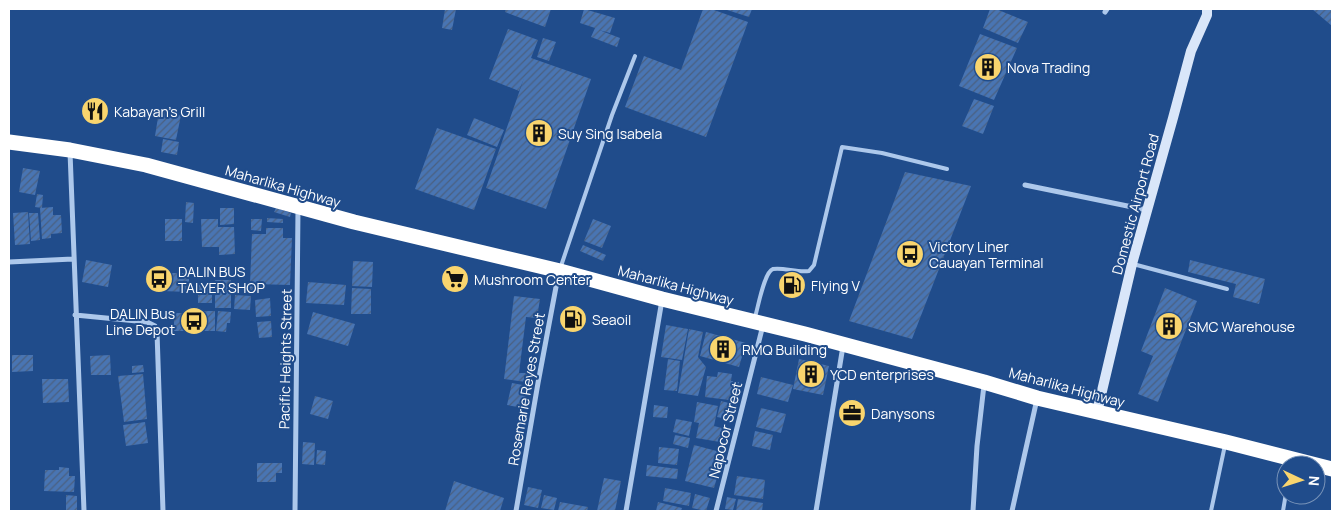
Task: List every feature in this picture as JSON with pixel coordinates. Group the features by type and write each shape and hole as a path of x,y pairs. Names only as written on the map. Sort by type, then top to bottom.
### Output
{"highway":[{"name":"Maharlika Highway","path":"9,142 70,150 146,165 354,222 560,271 662,299 843,344 1037,398 1226,442 1276,457"}],"street":[{"name":"Domestic Airport Road","path":"1097,412 1132,264 1191,51 1209,11"},
{"path":"70,150 84,511"},
{"path":"1025,185 1147,210"},
{"name":"Pacific Heights Street","path":"295,511 298,206"},
{"path":"9,262 73,259"},
{"name":"Rosemarie Reyes Street","path":"516,511 560,271"},
{"path":"626,511 662,299"},
{"path":"76,316 147,322 155,326 157,332 163,511"},
{"name":"Napocor Street","path":"716,511 758,323"},
{"path":"816,511 843,344"},
{"path":"973,511 977,446 984,382"},
{"path":"1012,511 1037,398"}],"lane":[{"path":"560,271 612,115 635,56"},
{"path":"758,323 768,272 773,269 804,272 809,271 814,265 842,147 882,153 948,169"},
{"path":"1132,264 1227,289"},
{"path":"1211,511 1226,442"}],"building":[{"path":"445,9 456,9 452,30 442,28"},
{"path":"506,9 551,9 545,27 505,12"},
{"path":"584,9 615,18 610,33 599,30 620,38 617,47 591,37 595,28 580,23"},
{"path":"703,9 711,9 748,22 706,137 625,107 644,56 681,70"},
{"path":"724,9 752,9 749,17"},
{"path":"990,9 996,9 1028,22 1018,43 983,28"},
{"path":"1312,9 1332,9 1332,26"},
{"name":"Suy Sing Isabela","path":"508,29 538,40 531,58 591,79 546,209 486,188 524,78 519,91 489,79"},
{"name":"Nova Trading","path":"980,34 1017,48 994,100 959,86"},
{"path":"543,38 556,42 549,61 537,57"},
{"path":"974,99 994,106 983,134 962,126"},
{"path":"159,111 181,115 176,140 155,136"},
{"path":"474,118 504,130 497,147 467,135"},
{"path":"437,128 496,149 474,210 415,189"},
{"path":"163,139 179,142 177,155 161,152"},
{"path":"23,168 40,171 35,195 19,192"},
{"name":"Victory Liner Cauayan Terminal","path":"905,172 971,186 912,339 849,321"},
{"path":"37,194 43,195 42,208 35,207"},
{"path":"186,202 194,203 193,223 185,222"},
{"path":"53,207 53,215 61,215 62,233 51,234 51,238 42,239 40,208"},
{"path":"220,208 234,208 234,224 220,225"},
{"path":"276,208 291,213 290,217 274,212"},
{"path":"28,212 30,244 15,245 13,213"},
{"path":"29,213 38,213 40,240 31,241"},
{"path":"267,218 283,219 283,223 267,222"},
{"path":"165,219 182,219 182,241 165,241"},
{"path":"201,219 218,219 218,227 234,227 235,254 219,255 219,247 202,247"},
{"path":"251,219 262,219 261,231 251,230"},
{"path":"593,219 611,226 602,248 584,241"},
{"path":"266,228 283,228 283,238 292,238 290,285 250,284 252,234 266,234"},
{"path":"583,245 606,255 603,261 580,251"},
{"path":"86,260 112,265 108,287 82,282"},
{"name":"SMC Warehouse","path":"1190,260 1265,279 1259,304 1233,297 1236,284 1188,272"},
{"path":"353,261 373,262 372,287 352,286"},
{"path":"161,273 189,273 189,292 161,291"},
{"path":"215,280 231,280 231,308 215,308"},
{"path":"308,282 346,285 344,305 306,303"},
{"path":"212,284 212,303 198,303 198,285"},
{"path":"250,286 259,287 259,293 250,293"},
{"path":"352,288 371,289 371,314 351,314"},
{"name":"SMC Warehouse","path":"1165,288 1197,301 1158,402 1138,394 1153,356 1141,351"},
{"path":"235,295 251,296 250,310 234,309"},
{"path":"514,296 540,299 537,318 526,317 519,373 527,373 526,382 504,379"},
{"path":"270,298 271,316 256,317 255,300"},
{"name":"Seaoil","path":"566,307 583,310 579,331 562,328"},
{"path":"201,311 215,311 215,331 201,331"},
{"path":"218,311 231,312 230,323 227,323 226,332 216,331"},
{"path":"313,312 355,324 348,346 307,334"},
{"path":"174,313 189,313 189,331 174,331"},
{"path":"271,321 272,337 259,338 257,322"},
{"path":"666,325 688,329 682,360 661,357"},
{"path":"689,329 703,332 698,357 706,367 698,396 678,393"},
{"name":"RMQ Building","path":"706,332 746,343 739,367 700,356"},
{"path":"12,355 33,355 33,371 12,372"},
{"path":"110,355 111,375 91,375 90,356"},
{"path":"668,359 680,361 677,391 664,390"},
{"name":"YCD enterprises","path":"799,359 829,366 823,395 793,389"},
{"path":"143,365 144,372 132,373 132,366"},
{"path":"718,372 732,374 731,381 739,382 737,401 705,397 707,376 717,377"},
{"path":"143,374 147,419 124,422 118,376"},
{"path":"761,377 793,385 788,402 757,394"},
{"path":"42,379 68,379 69,402 43,403"},
{"path":"512,383 528,386 523,408 507,405"},
{"path":"315,396 333,401 328,419 310,414"},
{"path":"721,401 737,405 733,420 717,417"},
{"path":"697,402 718,406 714,426 722,428 720,442 696,438 699,423 694,422"},
{"path":"654,405 668,407 667,418 653,417"},
{"path":"761,408 786,414 781,433 756,427"},
{"path":"676,419 692,422 689,436 673,432"},
{"path":"145,422 148,443 126,446 123,425"},
{"path":"755,431 773,435 770,450 752,446"},
{"path":"675,435 690,438 688,448 673,444"},
{"path":"303,442 315,443 314,465 302,464"},
{"path":"694,445 724,453 714,488 685,481"},
{"path":"659,447 679,449 677,465 658,463"},
{"path":"317,450 326,451 325,465 316,464"},
{"path":"257,463 282,463 282,473 276,473 276,482 257,482"},
{"path":"647,465 678,469 677,479 646,476"},
{"path":"59,467 69,468 69,476 75,476 74,492 44,491 45,470 59,470"},
{"path":"737,476 765,480 763,499 734,495"},
{"path":"604,478 621,481 615,511 597,511"},
{"path":"454,481 504,498 500,511 445,511"},
{"path":"528,487 542,490 538,508 524,505"},
{"path":"665,488 691,493 689,506 663,501"},
{"path":"695,494 710,498 706,511 692,508"},
{"path":"66,495 77,496 77,511 66,511"},
{"path":"544,495 557,498 554,510 541,508"},
{"path":"727,497 736,499 733,510 725,509"},
{"path":"738,499 763,503 762,511 736,511"},
{"path":"560,502 588,507 587,511 558,511"},
{"path":"658,502 682,508 681,511 656,511"}],"place":[{"name":"Nova Trading","path":"988,67"},
{"name":"Kabayan's Grill","path":"95,111"},
{"name":"Suy Sing Isabela","path":"539,133"},
{"name":"Victory Liner Cauayan Terminal","path":"910,254"},
{"name":"DALIN BUS TALYER SHOP","path":"159,279"},
{"name":"Mushroom Center","path":"455,279"},
{"name":"Flying V","path":"792,285"},
{"name":"Seaoil","path":"573,319"},
{"name":"DALIN Bus Line Depot","path":"194,321"},
{"name":"SMC Warehouse","path":"1169,326"},
{"name":"RMQ Building","path":"723,349"},
{"name":"YCD enterprises","path":"811,374"},
{"name":"Danysons","path":"852,413"}]}
